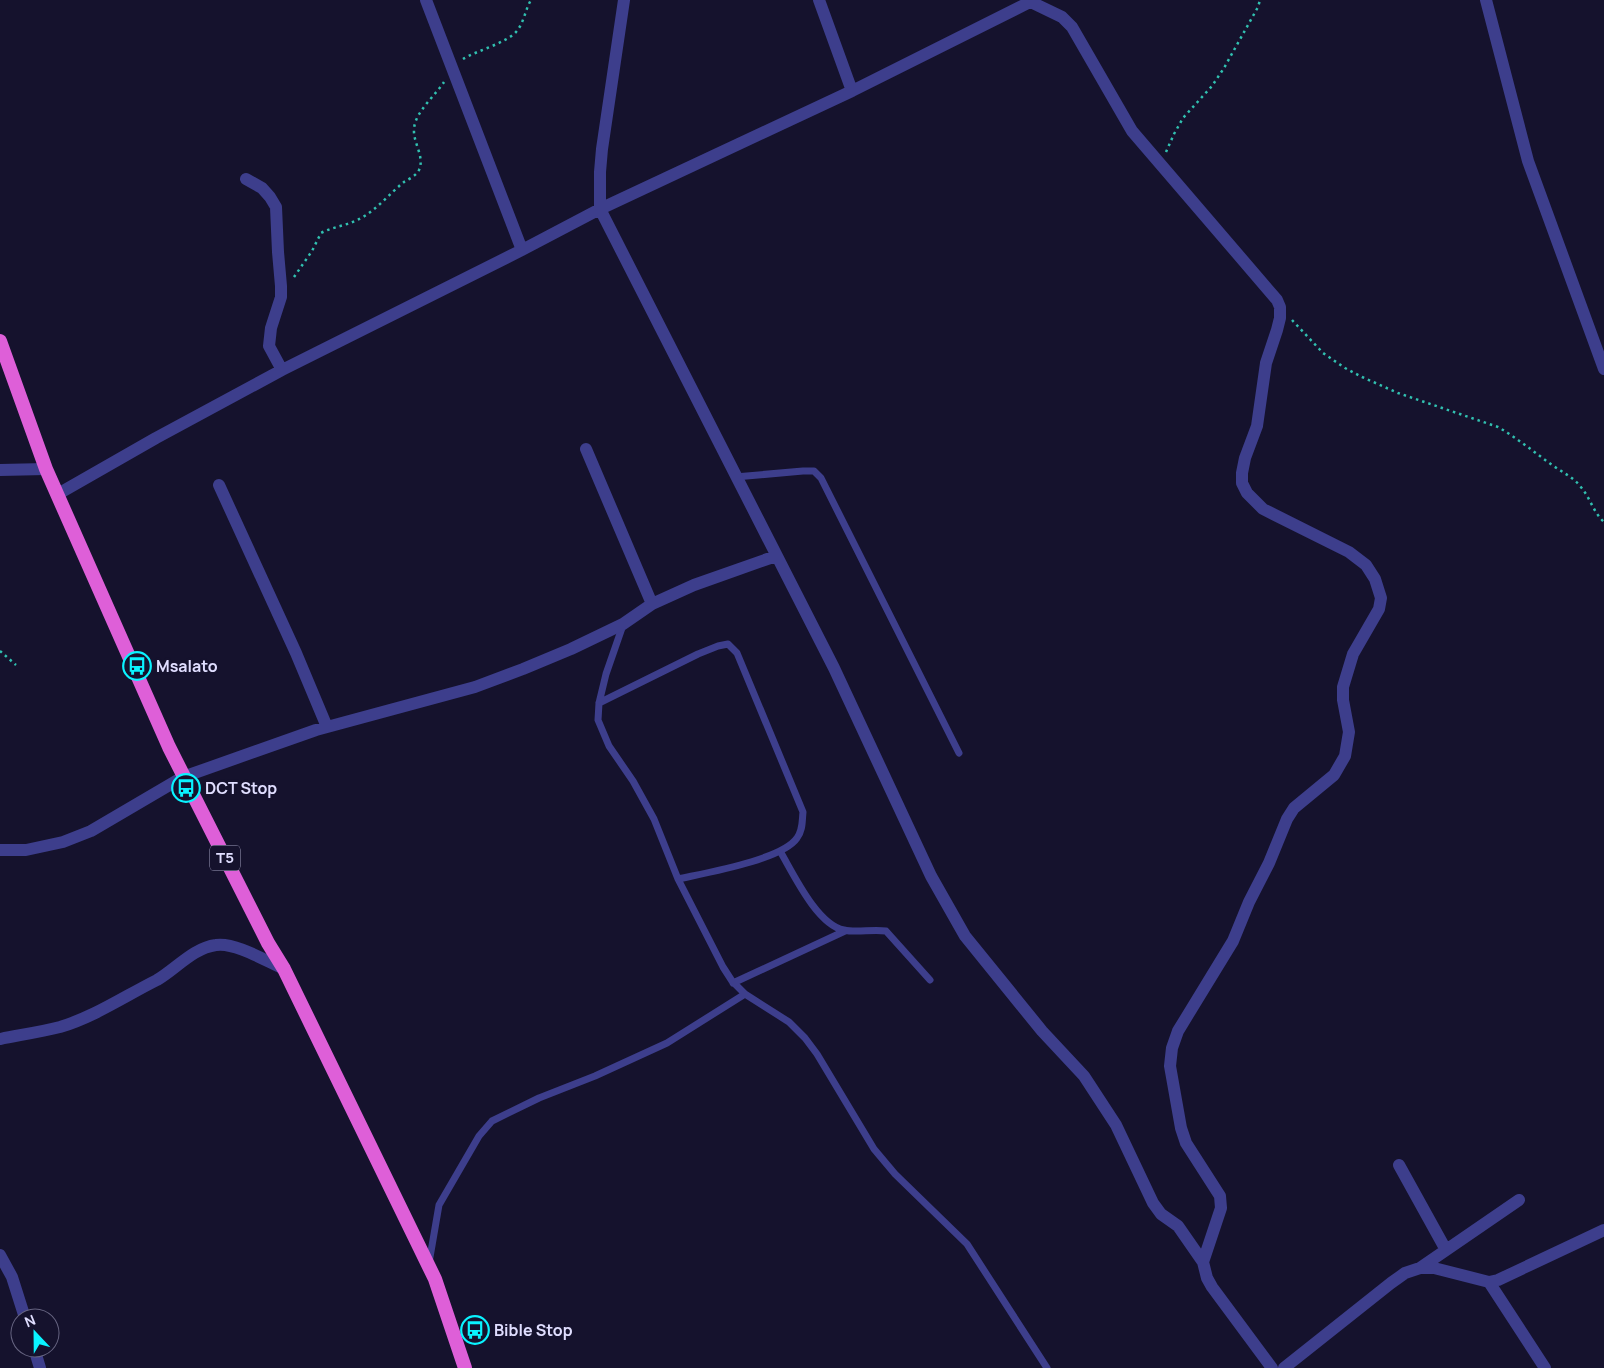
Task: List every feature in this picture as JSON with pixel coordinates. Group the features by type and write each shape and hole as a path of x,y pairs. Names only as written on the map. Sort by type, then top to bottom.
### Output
{"highway":[{"name":"T5","path":"0,341 46,469 183,777 268,943 284,969 435,1279 465,1368"}],"street":[{"path":"426,0 522,250"},
{"path":"624,0 602,149 600,209 834,668 931,876 965,936 1042,1031 1084,1076 1116,1124 1153,1203 1161,1214 1178,1226 1203,1262 1206,1278 1272,1368"},
{"path":"818,0 852,91"},
{"path":"1486,0 1528,161 1604,370"},
{"path":"58,494 156,438 282,370 600,209 852,91 1032,1 1062,17 1072,28 1132,130 1271,292 1280,307 1277,330 1263,374 1261,406 1257,426 1245,458 1242,473 1242,483 1247,493 1263,508 1349,552 1366,565 1375,579 1381,598 1379,609 1353,654 1343,687 1343,700 1349,732 1345,756 1334,775 1294,808 1287,819 1233,941 1178,1031 1172,1048 1170,1066 1183,1136 1190,1151 1220,1196 1221,1208 1203,1262"},
{"path":"246,179 262,188 270,196 276,207 281,297 271,328 269,346 282,370"},
{"path":"586,449 652,604"},
{"path":"0,470 46,469"},
{"path":"219,485 296,652 327,727"},
{"path":"0,850 26,850 63,842 91,831 183,777 327,727 475,687 571,649 623,624 652,604 694,585 776,556"},
{"path":"0,1039 61,1026 86,1017 161,977 191,956 217,944 250,952 284,969"},
{"path":"1399,1165 1446,1250"},
{"path":"1290,1366 1391,1283 1420,1268 1519,1200"},
{"path":"1420,1268 1434,1268 1489,1282 1510,1276 1604,1230"},
{"path":"0,1255 12,1278 22,1308"},
{"path":"1489,1282 1545,1368"}],"lane":[{"path":"735,477 814,471 821,478 958,753"},
{"path":"623,624 606,674 599,703 598,720 609,746 633,781 654,819 678,879 723,967 733,982 745,994 789,1022 805,1038 817,1054 874,1149 895,1174 967,1244 1046,1368"},
{"path":"599,703 698,654 728,644 737,653 803,812 801,830 797,840 780,850 756,860 678,879"},
{"path":"780,850 808,898 822,916 833,927 845,931"},
{"path":"733,982 845,931 872,929 886,931 930,980"},
{"path":"428,1266 439,1205 479,1136 492,1121 538,1098 595,1076 667,1043 745,994"}],"path":[{"path":"281,297 312,251 321,234 358,220 391,192 417,174 421,162 414,137 414,127 419,115 440,88 452,68 471,55 506,39 515,32 522,22 531,0"},
{"path":"1161,165 1183,118 1212,86 1224,68 1258,7 1260,0"},
{"path":"1280,307 1323,353 1344,368 1398,393 1498,427 1518,439 1580,485 1604,522"},
{"path":"0,651 16,665"}],"place":[{"name":"Msalato","path":"137,666"},
{"name":"DCT Stop","path":"186,788"},
{"name":"Bible Stop","path":"475,1330"}]}
